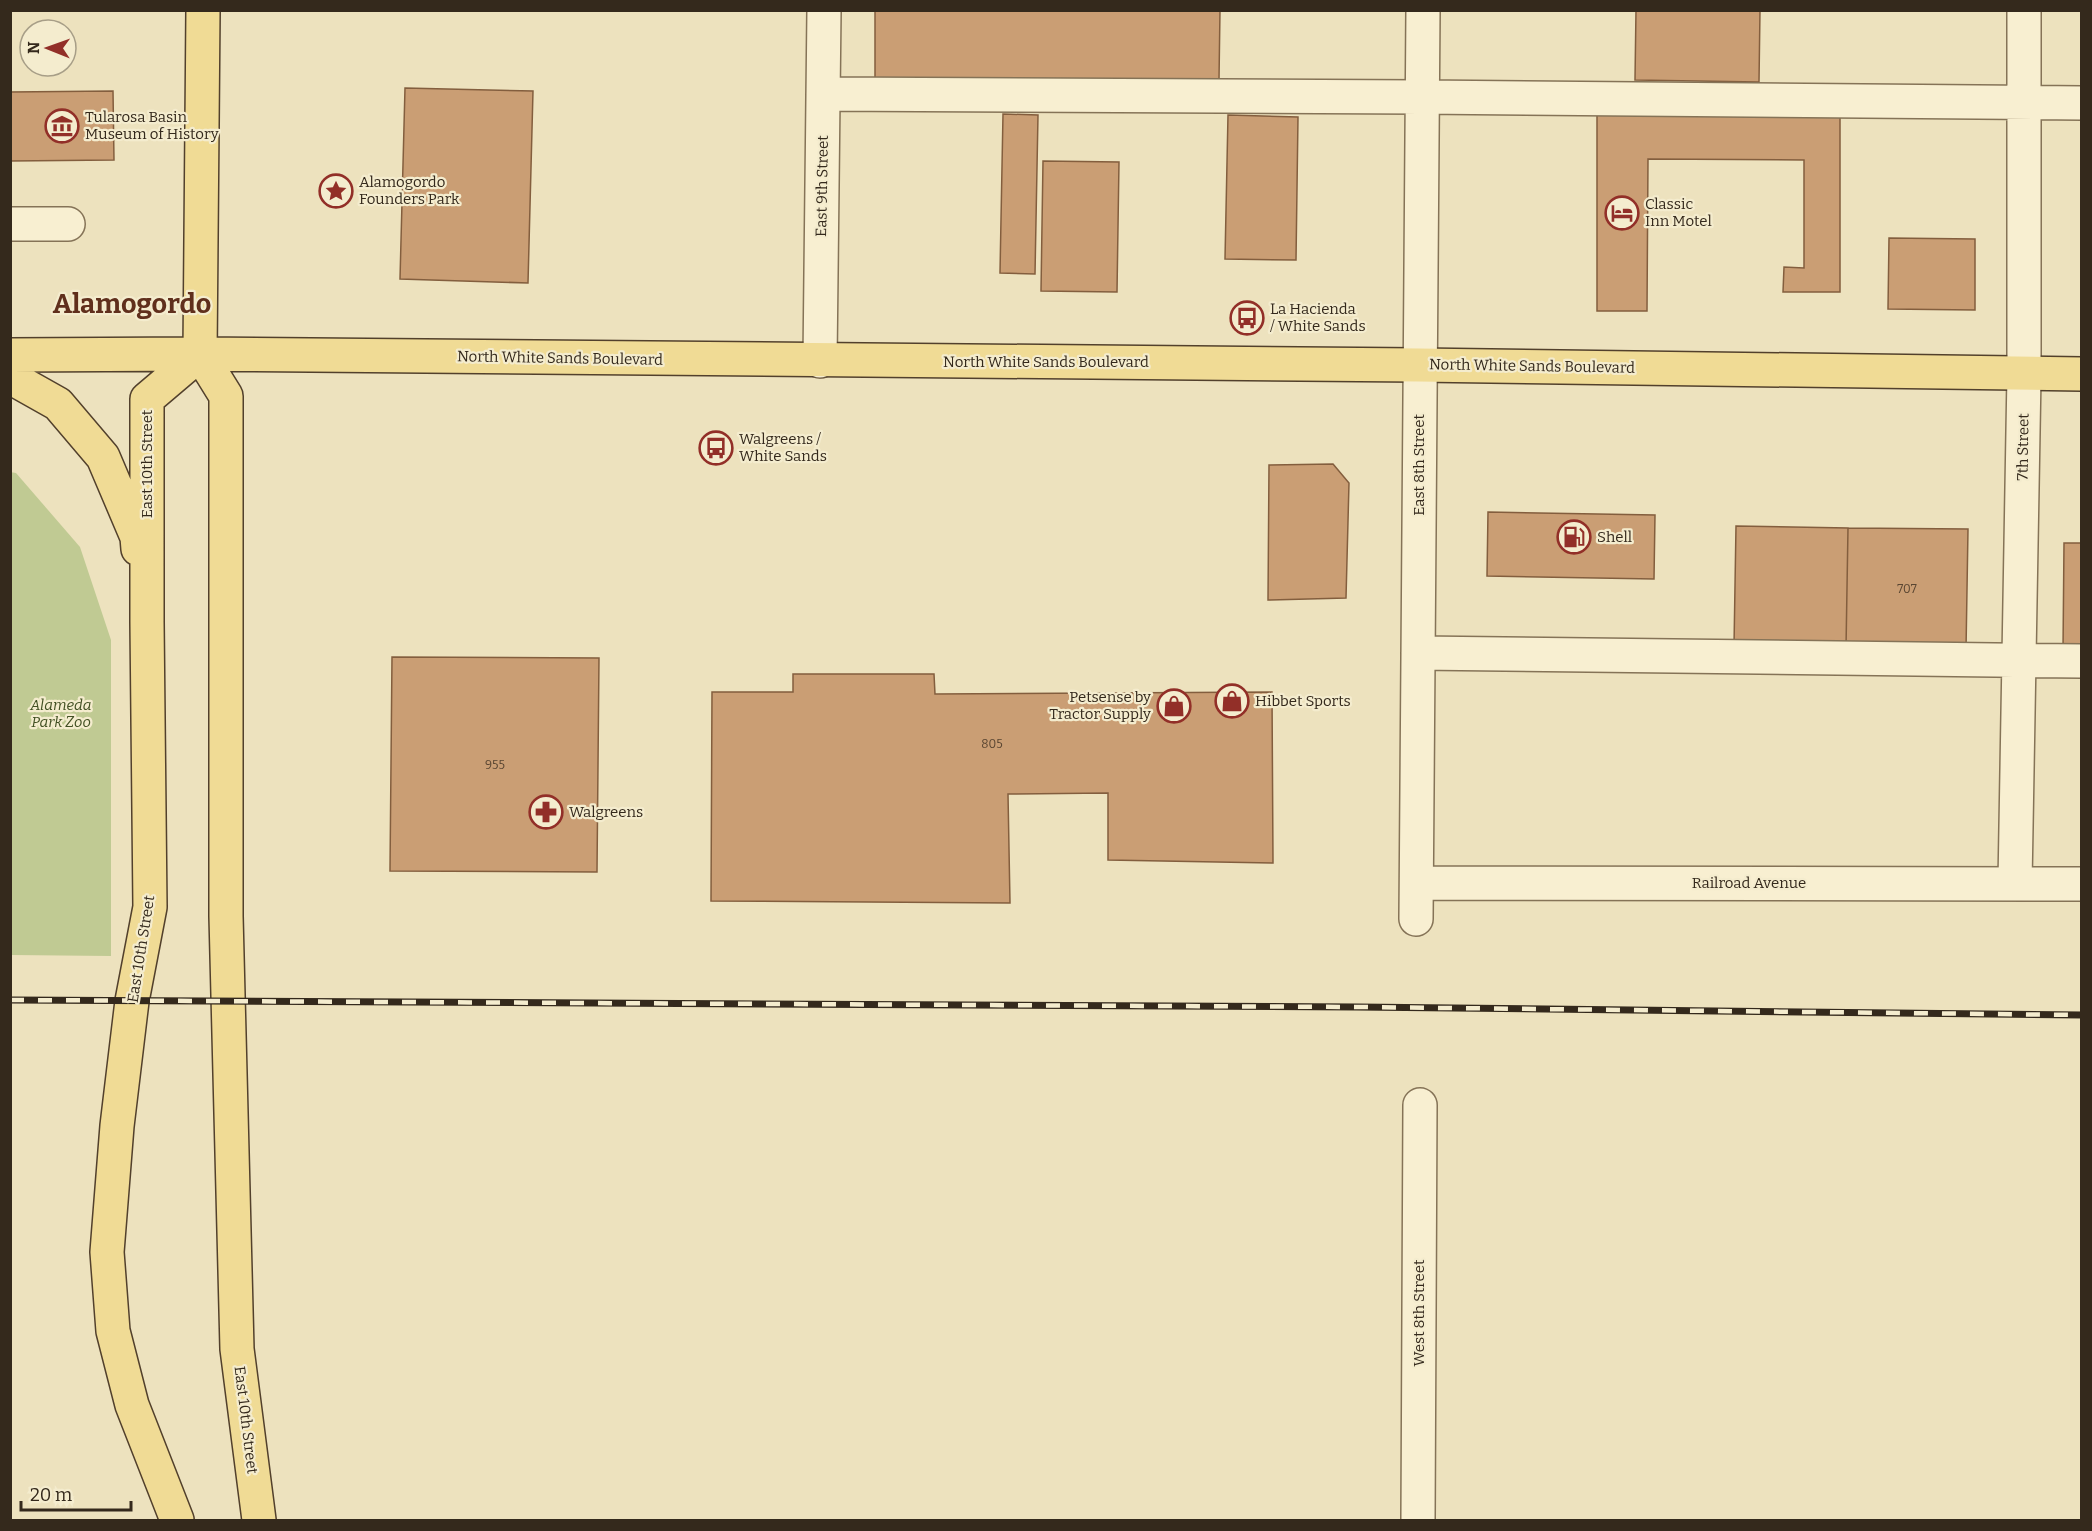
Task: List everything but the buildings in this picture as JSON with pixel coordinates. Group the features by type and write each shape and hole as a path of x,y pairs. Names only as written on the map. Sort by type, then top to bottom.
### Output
{"main road":[{"path":"200,354 203,10"},
{"name":"North White Sands Boulevard","path":"10,355 200,354 820,361 1419,364 2024,375 2082,374"},
{"name":"East 10th Street","path":"177,1521 132,1404 113,1331 107,1252 117,1126 129,1024 150,906 147,399 200,354 226,396 226,916 237,1349 259,1521"},
{"path":"10,377 58,404 103,457 137,537 147,610"}],"street":[{"name":"East 9th Street","path":"820,361 824,10"},
{"name":"East 8th Street","path":"1416,919 1423,10"},
{"name":"7th Street","path":"2015,883 2024,375 2024,10"},
{"path":"823,94 2082,103"},
{"path":"10,224 69,224"},
{"path":"1418,653 2082,661"},
{"name":"Railroad Avenue","path":"1417,883 2082,884"},
{"name":"West 8th Street","path":"1418,1521 1420,1105"}],"green space":[{"name":"Alameda Park Zoo","path":"10,472 16,473 80,547 111,640 111,956 11,955"}],"railway":[{"path":"10,1000 1357,1007 2082,1015"}],"place":[{"name":"Tularosa Basin Museum of History","path":"62,126"},
{"name":"Alamogordo Founders Park","path":"336,191"},
{"name":"Classic Inn Motel","path":"1622,213"},
{"name":"La Hacienda / White Sands","path":"1247,318"},
{"name":"Walgreens / White Sands","path":"716,448"},
{"name":"Shell","path":"1574,537"},
{"name":"Hibbet Sports","path":"1232,701"},
{"name":"Petsense by Tractor Supply","path":"1174,706"},
{"name":"Walgreens","path":"546,812"}],"district":[{"name":"Alamogordo","path":"132,304"}]}
